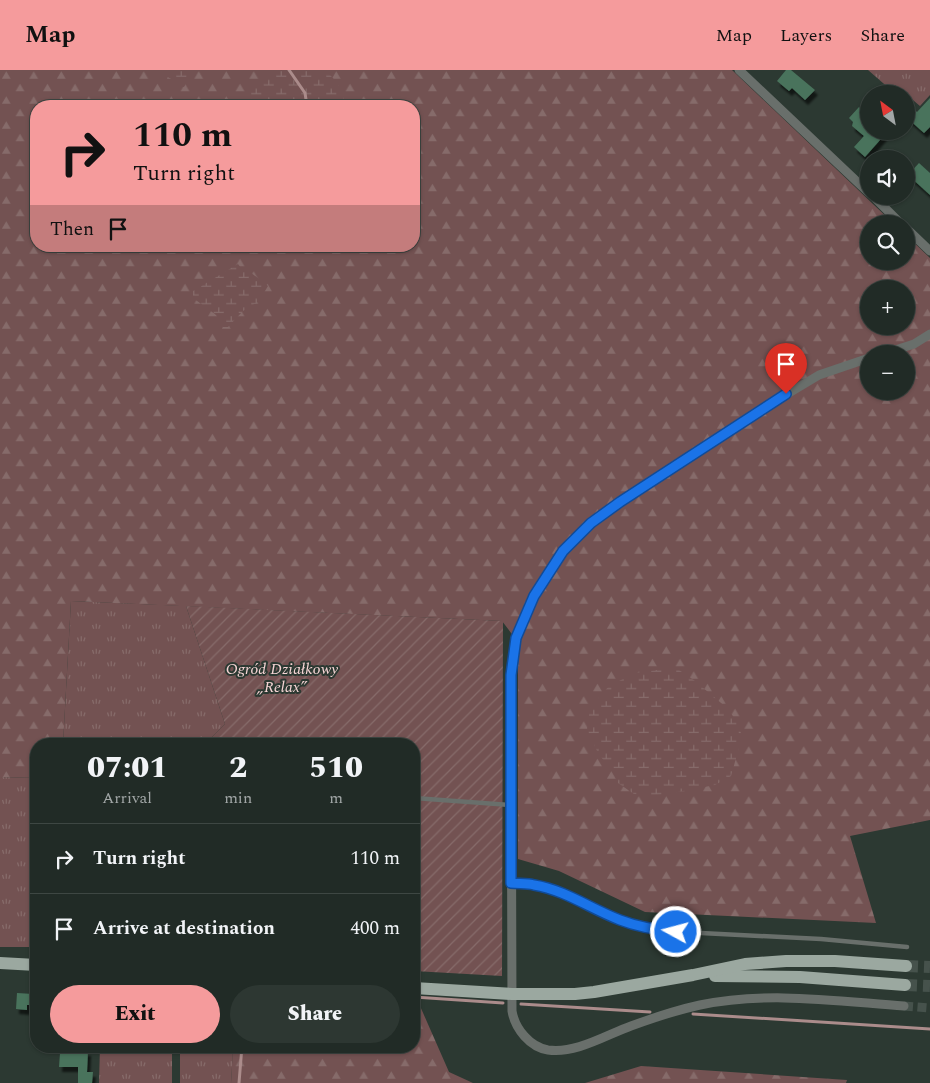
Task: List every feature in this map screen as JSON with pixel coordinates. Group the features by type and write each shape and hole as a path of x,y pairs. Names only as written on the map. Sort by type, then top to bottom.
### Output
{"main road":[{"path":"420,988 512,994 575,994 693,975 745,964 786,961 835,961 906,966"},
{"path":"0,963 30,965"},
{"path":"693,975 800,977 905,985"}],"street":[{"path":"739,70 860,184"},
{"path":"882,205 892,215"},
{"path":"915,237 930,251"},
{"path":"911,345 930,334"},
{"path":"860,361 819,374 769,404 620,502 591,523 563,551 534,596 516,638 511,675 512,1011 517,1028 531,1043 547,1050 567,1050 632,1026 700,1005 745,999 786,997 904,1006"}],"lane":[{"path":"420,798 511,805"},
{"path":"511,883 534,884 548,888 565,894 619,920 640,927 662,931 821,939 907,947"}],"green space":[{"path":"0,70 732,70 860,192 860,205 874,205 885,215 860,215 860,270 915,270 915,244 930,258 930,820 850,836 876,923 645,912 559,871 518,859 518,642 502,621 71,601 63,738 30,738 30,778 0,777"},
{"path":"155,70 194,70 184,87 176,86 173,80"},
{"path":"278,70 324,70 336,81 343,95 343,100 254,100 248,92"},
{"path":"868,70 930,70 930,95 920,106 915,102 915,85 885,85"},
{"path":"238,264 244,272 250,272 268,286 259,301 243,311 228,327 223,327 223,320 193,298 193,291"},
{"path":"71,601 186,606 225,724 211,738 63,738"},
{"name":"Ogród Działkowy „Relax”","path":"186,606 503,621 502,976 420,971 420,738 211,738 225,724"},
{"path":"679,670 727,708 738,723 742,737 731,776 715,785 649,796 634,794 618,783 612,769 599,755 587,730 590,708 609,686 635,673"},
{"path":"0,777 30,778 30,947 0,947"},
{"path":"420,1006 449,1072 473,1083 231,1083 233,1053 420,1053"},
{"path":"100,1053 172,1053 172,1083 99,1083"},
{"path":"180,1053 233,1053 231,1083 180,1083"},
{"path":"641,1066 847,1080 846,1083 585,1083"}],"building":[{"path":"786,70 791,70 815,90 805,100 792,88 789,91 777,81"},
{"path":"930,98 930,127 924,133 915,125 915,110 917,112"},
{"path":"860,108 860,133 852,126 853,122 849,118"},
{"path":"860,140 880,140 871,150 860,150 860,152 854,147"},
{"path":"919,163 930,173 930,195 915,181 915,167"},
{"path":"17,993 30,994 30,1005 27,1005 27,1010 16,1009"},
{"path":"60,1053 88,1053 87,1072 93,1072 92,1083 78,1083 78,1067 59,1067"}],"waterway":[{"path":"289,70 305,93 306,100"},
{"path":"420,997 503,1003"},
{"path":"521,1004 650,1012"},
{"path":"693,1014 930,1029"},
{"path":"239,1083 241,1053"}],"tunnel":[{"path":"906,966 930,967"},
{"path":"905,985 930,986"},
{"path":"904,1006 930,1008"}],"route":[{"path":"676,932 640,927 619,920 565,894 548,888 534,884 511,883 511,675 516,638 534,596 549,572 563,551 591,523 620,502 786,394"}]}
